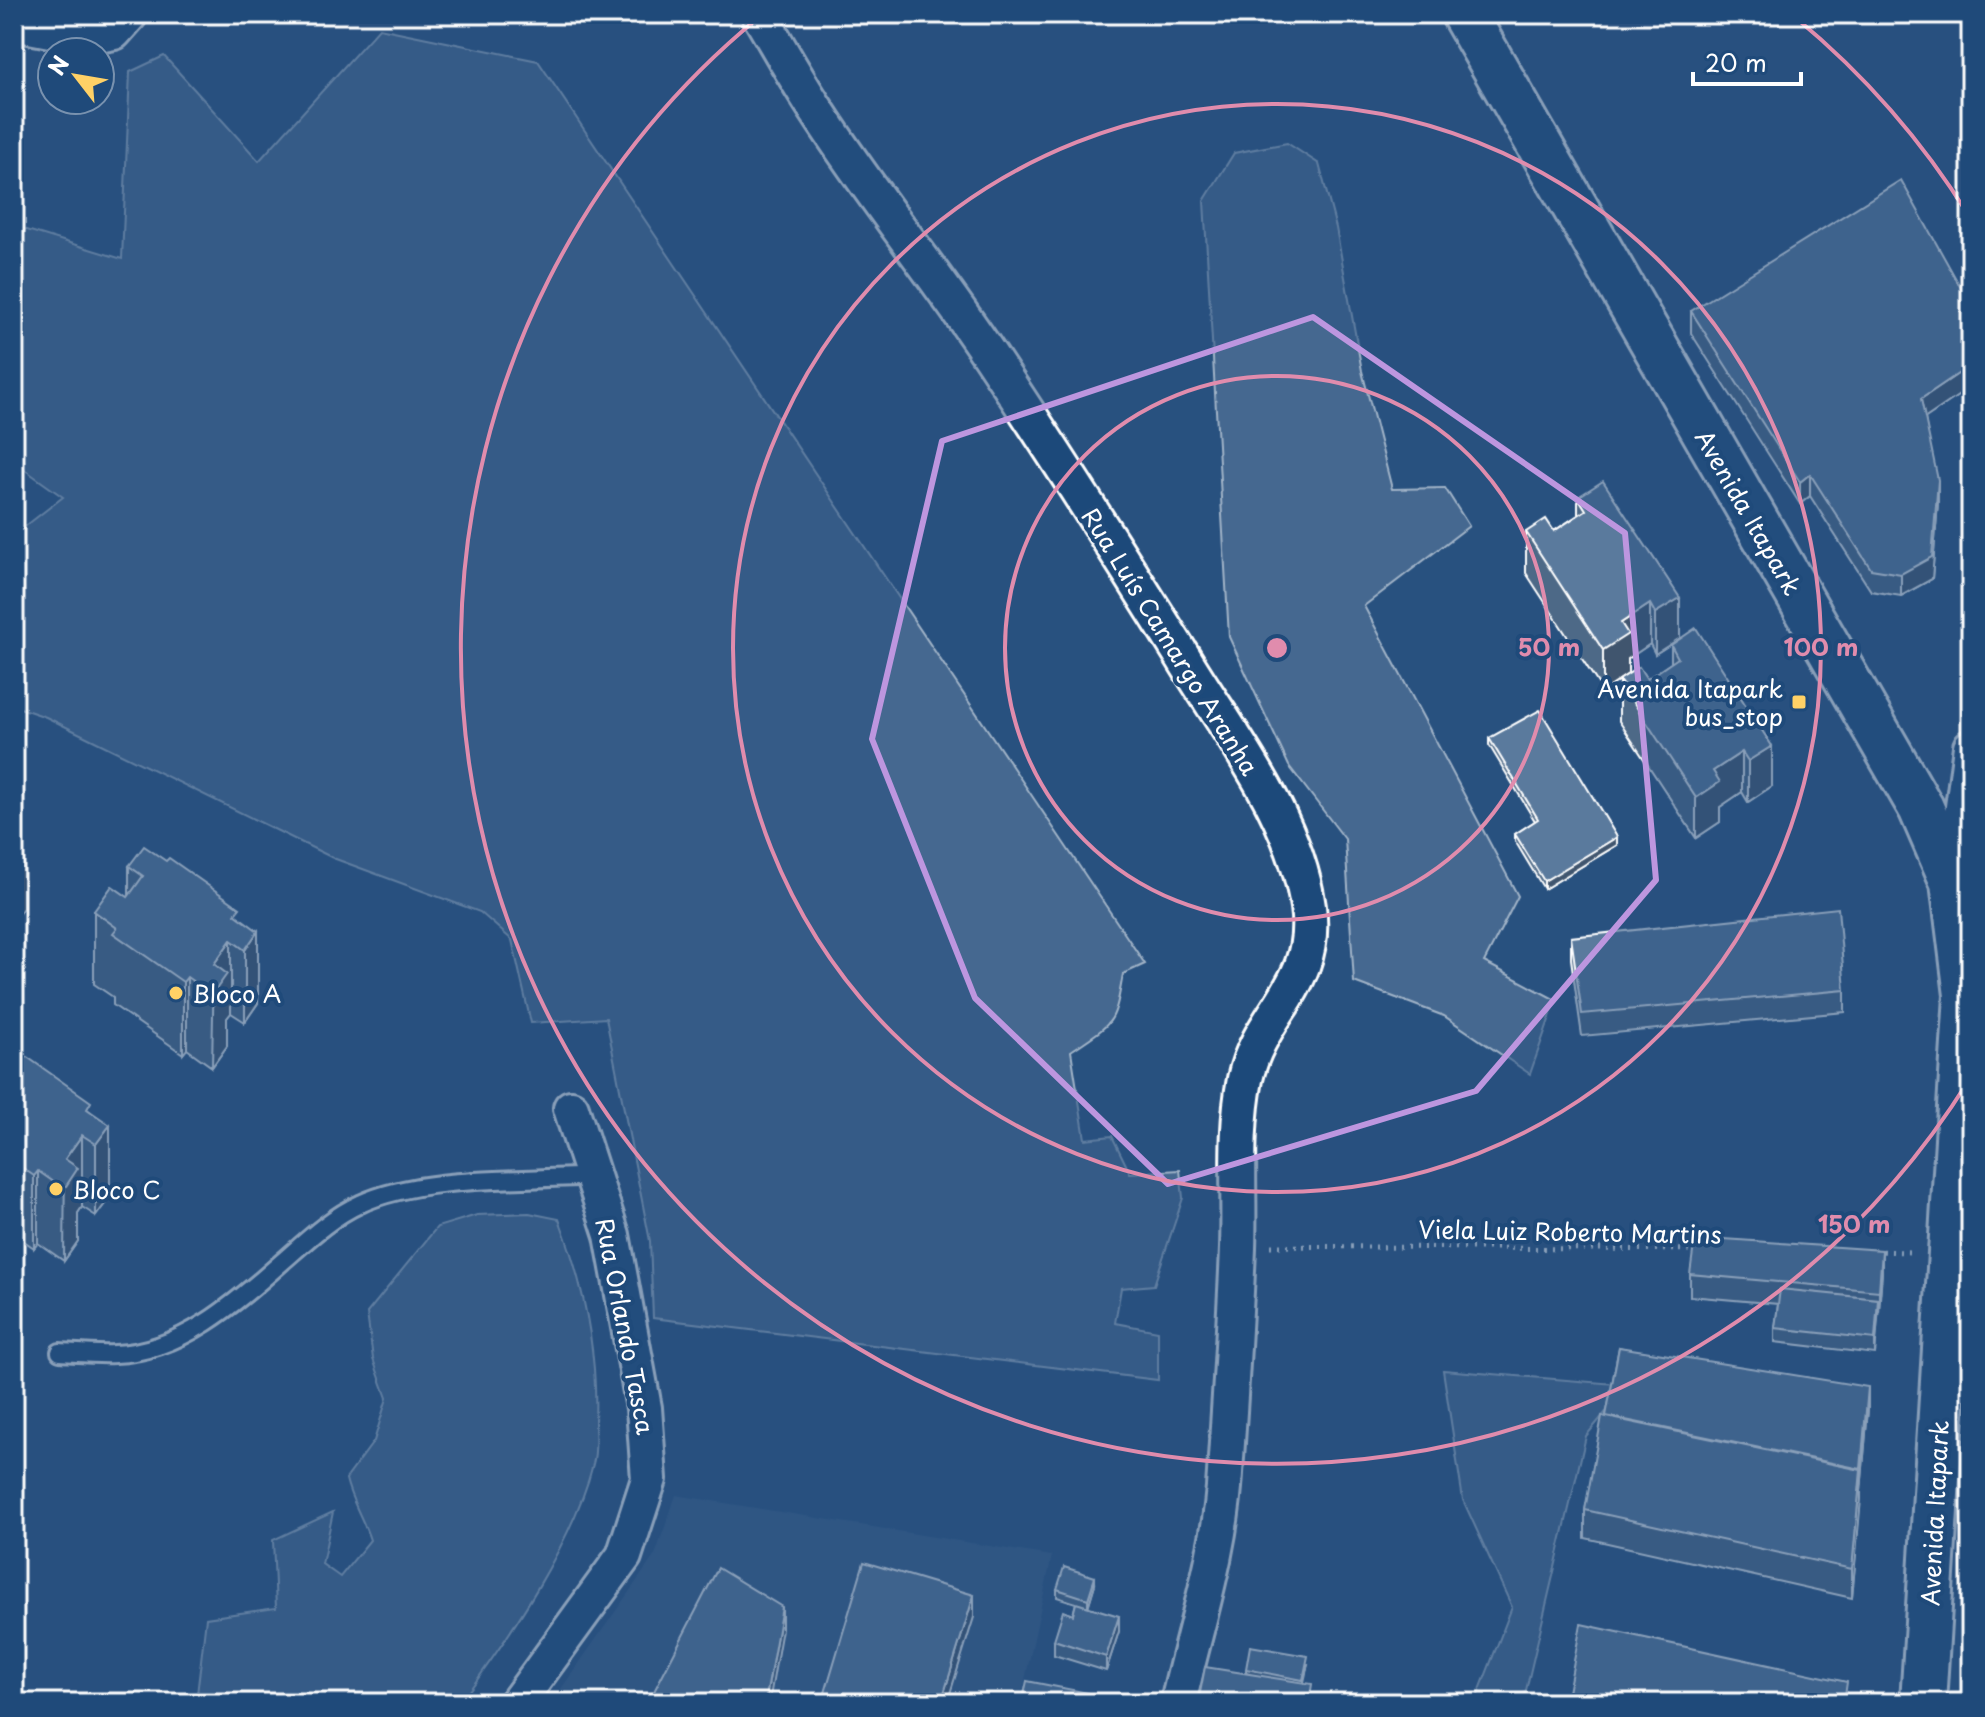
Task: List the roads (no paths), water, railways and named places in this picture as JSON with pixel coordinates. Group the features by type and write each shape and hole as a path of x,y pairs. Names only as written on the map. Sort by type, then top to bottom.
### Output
{"main road":[{"name":"Avenida Itapark","path":"1464,14 1790,586 1881,735 1921,808 1953,882 1967,995 1923,1703"}],"street":[{"path":"14,23 87,37 114,32 130,14"},
{"name":"Rua Luís Camargo Aranha","path":"759,14 818,112 997,367 1135,580 1279,813 1298,866 1308,907 1310,938 1300,978 1261,1033 1246,1074 1236,1182 1238,1246 1225,1480 1211,1563 1178,1703"},
{"path":"1953,882 1971,747"},
{"name":"Rua Orlando Tasca","path":"517,1703 624,1556 649,1479 648,1438 612,1235 571,1108"}],"lane":[{"path":"60,1352 117,1355 166,1342 215,1318 313,1235 346,1212 387,1193 434,1184 594,1176"}],"place":[{"name":"Avenida Itapark bus_stop","path":"1799,702"},
{"name":"Bloco A","path":"176,993"},
{"name":"Bloco C","path":"56,1189"}]}
